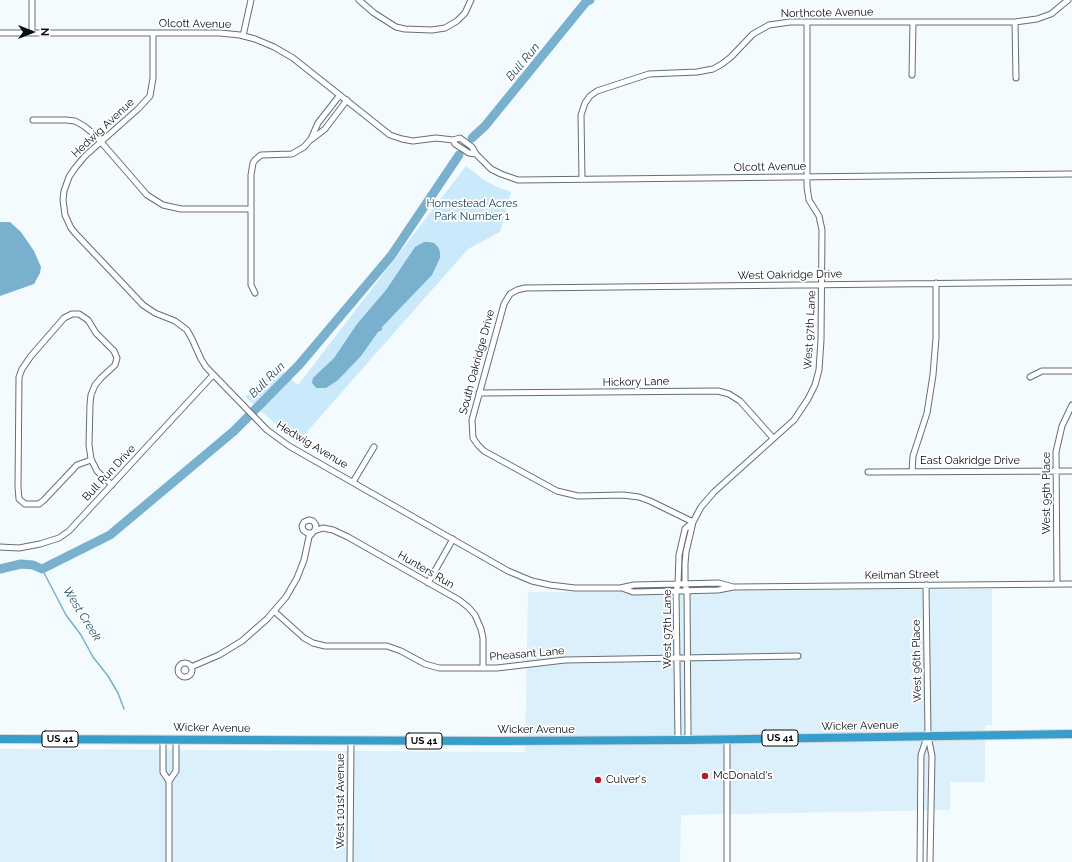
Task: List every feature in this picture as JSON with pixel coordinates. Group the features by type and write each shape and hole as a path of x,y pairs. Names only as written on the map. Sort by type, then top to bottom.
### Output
{"highway":[{"name":"Wicker Avenue","path":"0,739 351,741 687,740 1072,734"}],"street":[{"path":"32,0 32,33"},
{"path":"243,36 251,0"},
{"path":"359,0 378,16 396,27 420,30 439,29 450,26 465,13 471,0"},
{"name":"Northcote Avenue","path":"582,179 582,111 588,99 594,93 649,74 697,72 718,67 753,34 765,27 779,23 807,22 1016,22 1037,19 1051,14 1068,0"},
{"name":"West 97th Lane","path":"678,740 676,591 678,584 678,560 680,546 685,529 692,522 709,497 789,425 799,414 808,399 817,378 821,356 821,221 808,196 806,177 807,22"},
{"path":"1016,22 1016,78"},
{"path":"912,75 913,23"},
{"name":"Olcott Avenue","path":"0,33 220,32 243,36 279,49 298,62 386,131 396,137 413,141 443,138 453,140 460,138 472,147 476,154 496,172 513,178 525,180 1072,174"},
{"name":"Hedwig Avenue","path":"153,33 153,78 150,96 138,109 100,142 78,164 67,182 63,200 66,215 71,228 143,304 156,313 175,321 186,330 195,343 201,359 213,375 255,418 282,441 508,571 538,582 569,588 620,588 634,585 678,584"},
{"path":"311,139 318,123 340,95"},
{"path":"255,293 251,285 251,171 255,160 261,155 288,154 296,152 304,147 311,139 325,129 347,100"},
{"path":"33,120 75,121 88,128 147,195 159,203 181,208 251,209"},
{"name":"West Oakridge Drive","path":"510,294 525,288 1072,282"},
{"path":"912,472 913,456 926,413 933,375 936,346 936,283"},
{"name":"South Oakridge Drive","path":"510,294 504,304 472,420 473,438 484,451 557,491 578,496 623,495 639,497 692,522"},
{"path":"91,460 77,465 42,502 37,505 23,503 18,495 19,377 22,369 28,361 64,318 72,314 79,314 88,320 96,334 114,351 117,358 115,365 98,381 91,395 89,445 91,460 97,471 112,485"},
{"path":"1030,377 1042,371 1072,371"},
{"name":"Bull Run Drive","path":"0,548 32,546 65,535 213,375"},
{"name":"Hickory Lane","path":"479,394 718,391 729,394 740,401 773,438"},
{"name":"West 95th Place","path":"1057,583 1056,452 1059,435 1064,420 1072,405"},
{"path":"353,482 374,447"},
{"name":"East Oakridge Drive","path":"868,472 1072,471"},
{"name":"West 97th Lane","path":"687,740 688,658 685,558 692,522"},
{"name":"Hunters Run","path":"274,611 286,597 297,578 304,560 309,537 313,532 323,528 343,534 463,603 475,615 480,624 482,634 483,668"},
{"path":"428,583 453,539"},
{"name":"Keilman Street","path":"678,584 719,583 733,587"},
{"name":"Keilman Street","path":"676,591 718,590 733,587 1072,584"},
{"name":"West 96th Place","path":"926,585 928,736 932,756 930,862"},
{"name":"Hedwig Avenue","path":"620,588 633,592 676,591"},
{"path":"191,667 218,655 242,641 260,626 274,611"},
{"name":"Pheasant Lane","path":"274,611 304,638 317,644 325,646 387,646 401,650 425,664 435,667 509,667 557,660 798,656"},
{"name":"West 96th Place","path":"920,862 922,755 928,736"},
{"path":"163,739 163,772 169,782 169,862"},
{"path":"169,782 176,771 176,739"},
{"path":"727,739 727,862"},
{"name":"West 101st Avenue","path":"350,862 351,741"}],"shaded area":[{"path":"992,589 992,725 985,725 985,782 950,782 950,810 681,815 680,862 0,862 0,749 525,752 528,592"}],"green space":[{"name":"Homestead Acres Park Number 1","path":"466,166 484,180 511,192 500,232 468,249 297,443 245,397 278,368 298,385"}],"water":[{"path":"0,222 10,222 21,232 34,251 41,267 40,273 34,284 0,296"},
{"path":"424,242 434,243 440,252 440,258 432,275 382,327 382,330 378,332 361,356 338,380 326,388 316,388 312,383 313,378 334,358 357,324 386,290 415,247"}],"waterway":[{"name":"Bull Run","path":"472,138 485,126 586,2 590,0"},
{"name":"Bull Run","path":"0,569 21,564 33,565 42,569 110,535 234,431 299,365 391,256 459,155"},
{"name":"West Creek","path":"42,569 66,615 81,635 93,657 108,676 118,693 124,709"}],"place":[{"name":"McDonald's","path":"705,776"},
{"name":"Culver's","path":"598,780"}]}
